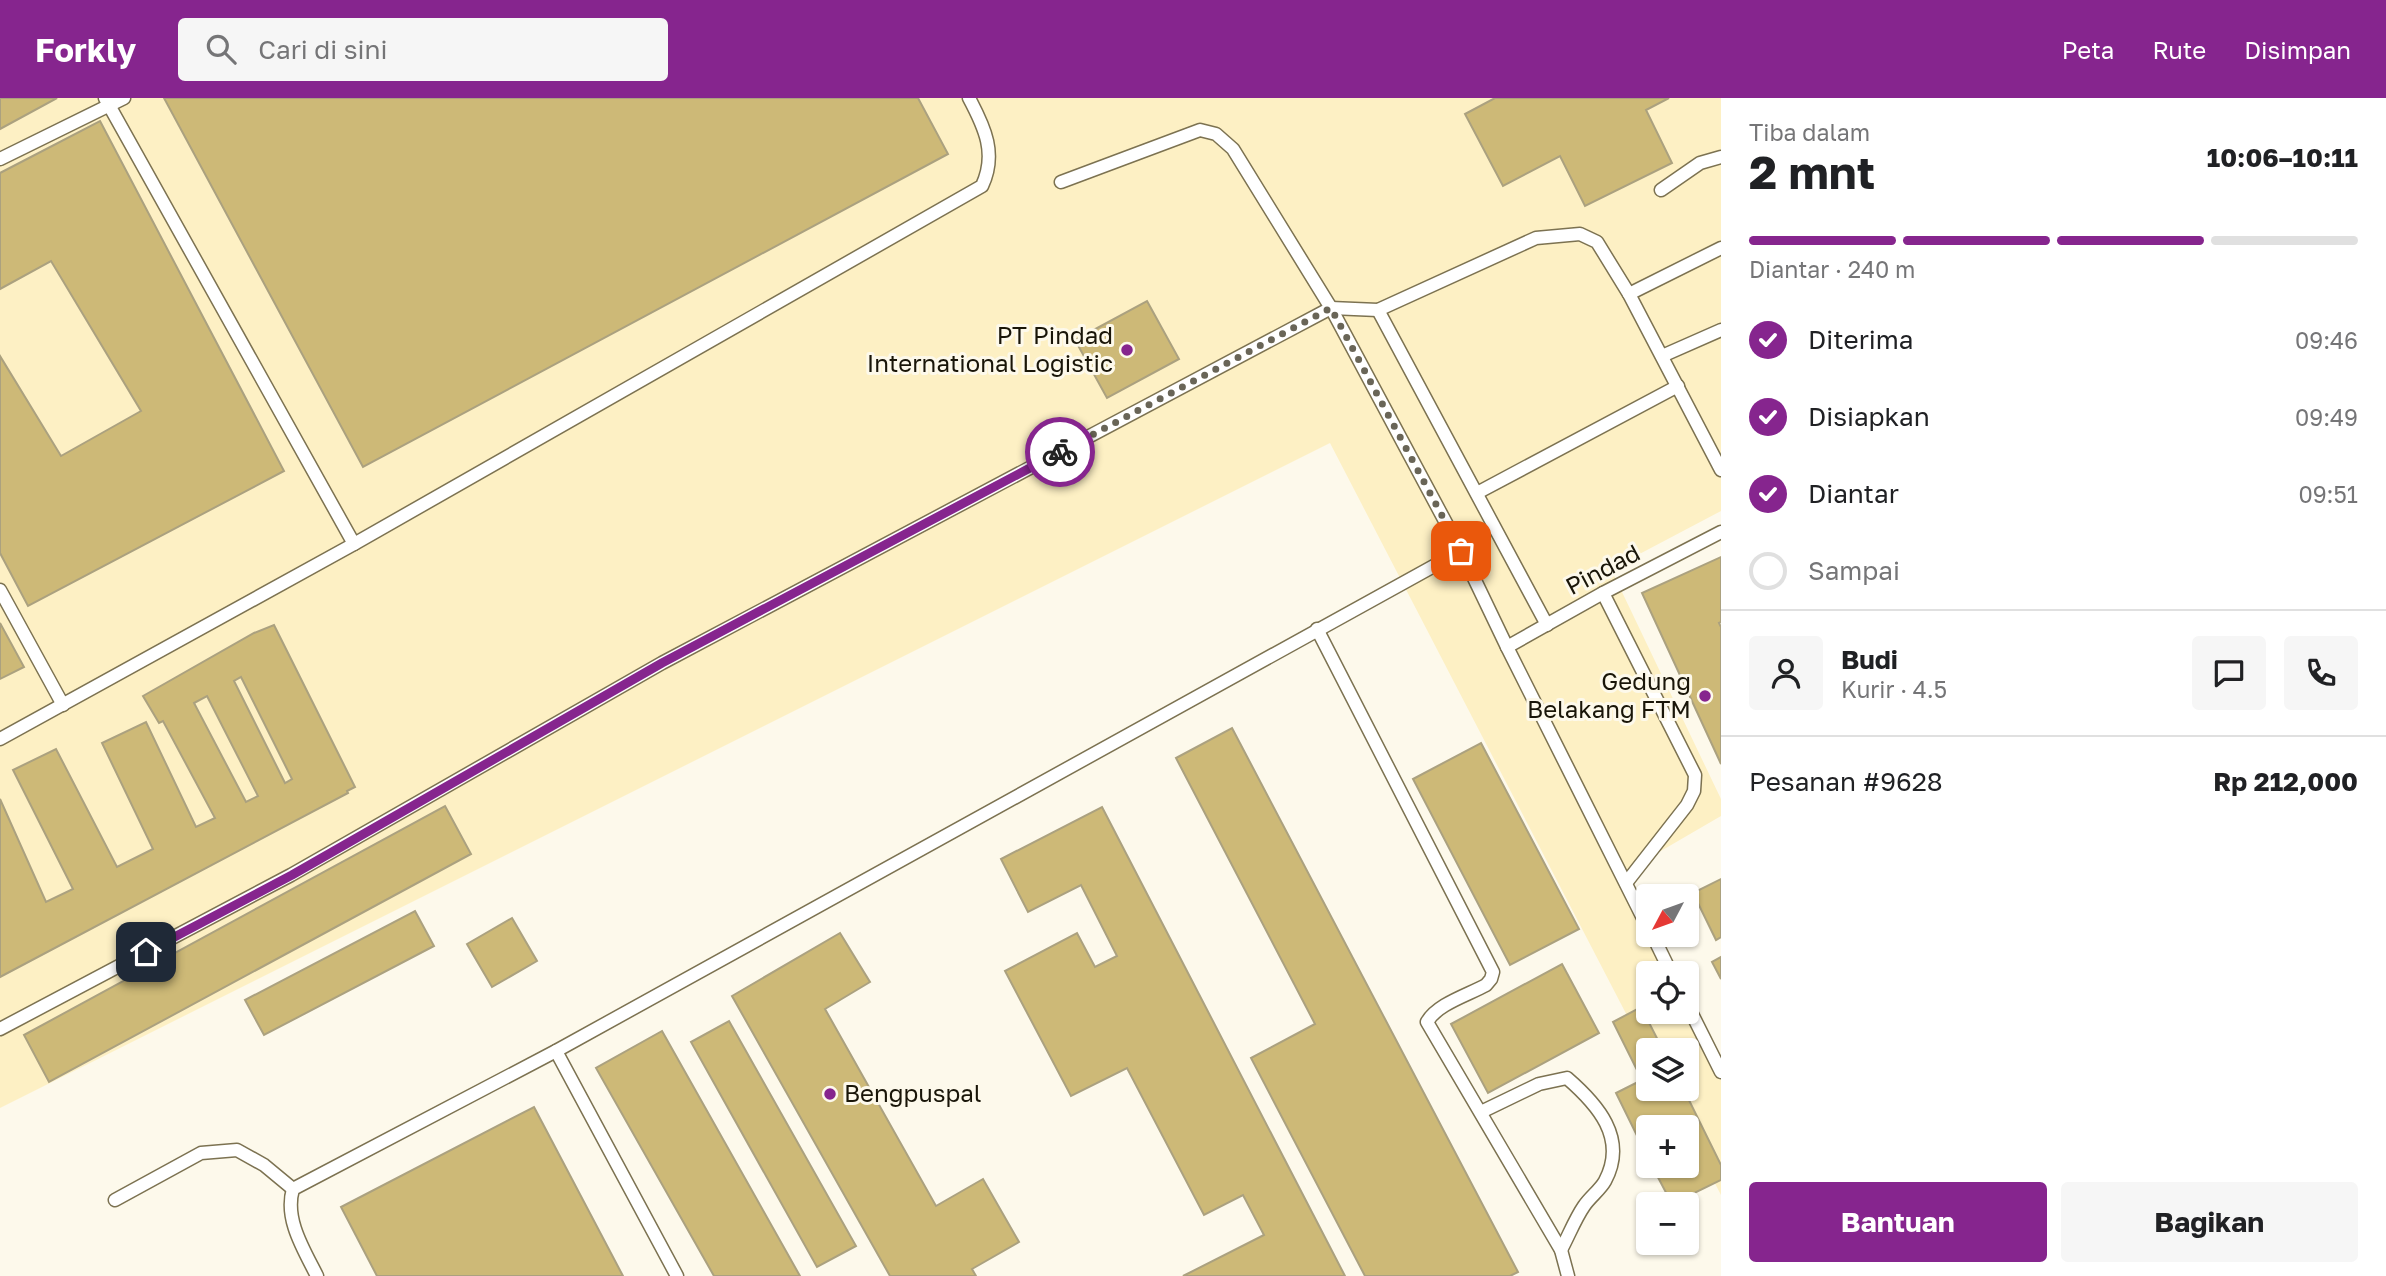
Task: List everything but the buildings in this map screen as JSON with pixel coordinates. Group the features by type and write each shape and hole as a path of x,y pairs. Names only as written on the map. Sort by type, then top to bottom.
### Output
{"lane":[{"path":"0,159 107,102 124,98"},
{"path":"0,740 354,544 982,186 988,172 991,153 969,98"},
{"path":"107,102 354,544"},
{"path":"1061,182 1200,130 1216,134 1233,149 1331,308 1461,551 1636,903"},
{"path":"1661,190 1700,163 1721,157"},
{"path":"0,1030 292,875 662,663 1331,308 1378,310 1536,238 1580,234 1597,242 1629,294 1721,470"},
{"path":"1629,294 1721,248"},
{"path":"1378,310 1547,625"},
{"path":"1662,356 1721,330"},
{"path":"1477,493 1678,386"},
{"name":"Pindad","path":"1507,647 1603,593 1721,532"},
{"path":"316,1275 291,1218 289,1203 293,1189 556,1051 1461,551"},
{"path":"0,590 63,705"},
{"path":"1603,593 1695,775 1694,791 1687,805 1626,883"},
{"path":"1317,629 1493,972 1486,985 1440,1009 1431,1015 1427,1022 1561,1250 1567,1276"},
{"path":"1697,1024 1721,1072"},
{"path":"556,1051 677,1276"},
{"path":"1481,1112 1539,1084 1567,1077 1593,1101 1613,1138 1613,1160 1605,1182 1584,1206 1561,1250"},
{"path":"115,1200 201,1153 237,1150 264,1165 293,1189"}],"shaded area":[{"path":"0,98 1721,98 1721,511 1611,569 1721,799 1721,816 1623,873 1636,898 1636,947 1662,947 1670,961 1636,961 1636,1024 1699,1024 1699,1018 1721,1059 1721,1195 1699,1153 1699,1115 1679,1115 1672,1101 1699,1101 1699,1038 1639,1038 1330,443 0,1108"}],"way so far":[{"path":"1060,452 1331,308 1461,551"}],"place":[{"name":"PT Pindad International Logistic","path":"1127,350"},
{"name":"Gedung Belakang FTM","path":"1705,696"},
{"name":"Bengpuspal","path":"830,1094"}],"route":[{"path":"146,952 292,875 662,663 1060,452"}]}
